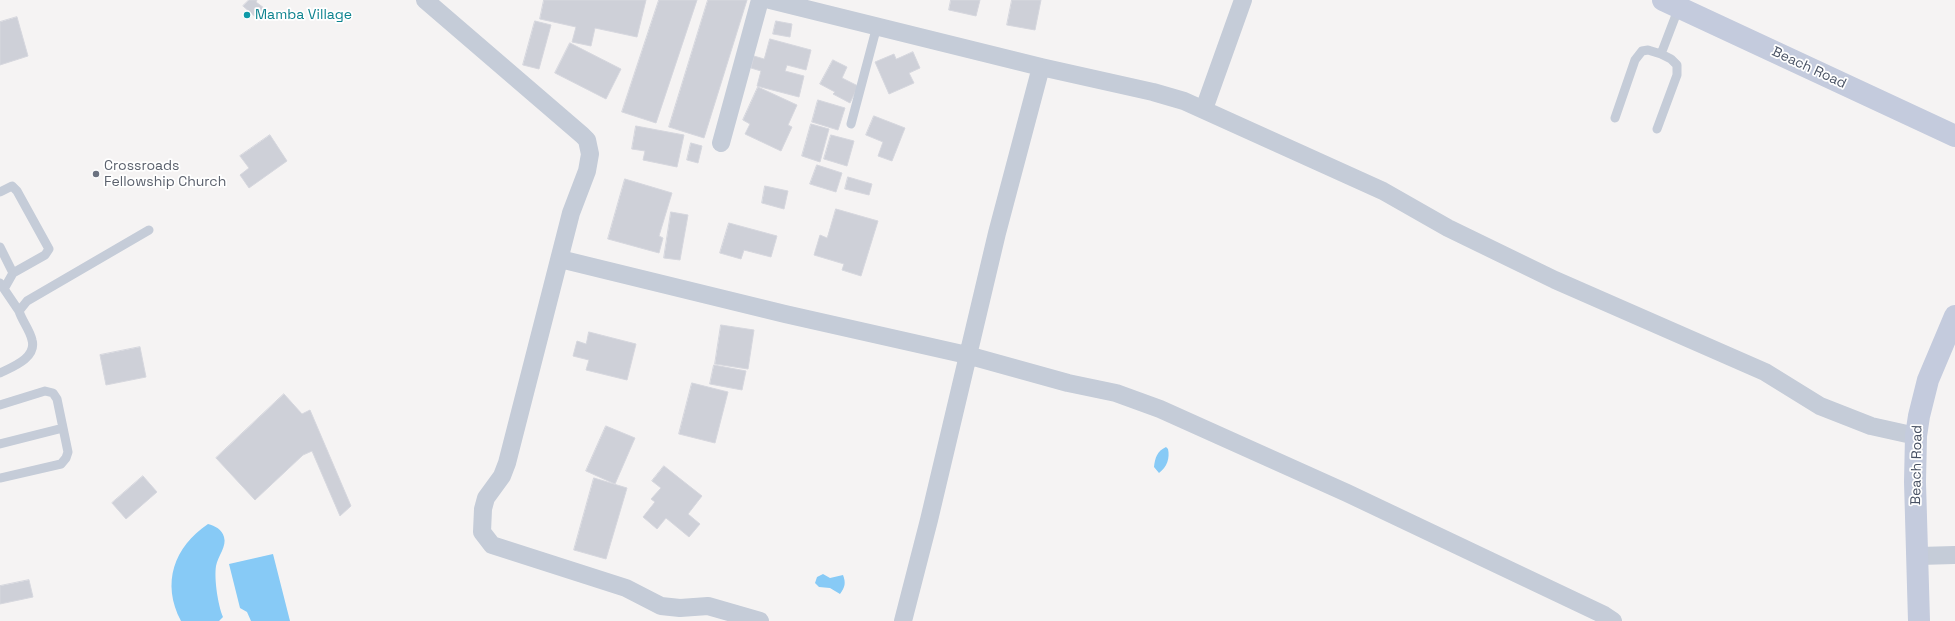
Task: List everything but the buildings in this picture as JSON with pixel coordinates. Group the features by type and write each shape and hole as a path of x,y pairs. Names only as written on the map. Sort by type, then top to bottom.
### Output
{"main road":[{"name":"Beach Road","path":"1671,4 1955,136"},
{"name":"Beach Road","path":"1919,621 1919,556 1915,482 1916,436 1919,416 1928,380 1955,316"}],"street":[{"path":"425,0 587,140 590,154 588,166 571,213 507,464 502,476 486,498 483,509 482,532 492,545 626,588 661,606 680,608 708,606 760,621"},
{"path":"721,143 760,0"},
{"path":"770,0 1041,67 1153,92 1204,109 1383,191 1448,228 1555,280 1765,372 1820,406 1871,426 1916,436"},
{"path":"1204,109 1243,0"},
{"path":"903,621 929,520 997,233 1041,67"},
{"path":"560,260 785,314 968,355 1068,383 1116,393 1160,409 1348,493 1604,615 1613,621"},
{"path":"1919,556 1955,555"}],"lane":[{"path":"1661,54 1671,4"},
{"path":"851,124 877,26"},
{"path":"1615,118 1635,60 1642,51 1648,50 1671,59 1677,65 1677,75 1657,129"},
{"path":"0,192 12,186 17,191 49,250 45,255 13,273 2,286 19,311 32,340 32,348 25,360 0,373"},
{"path":"19,311 27,301 149,230"},
{"path":"0,247 13,273"},
{"path":"0,405 45,390 52,393 57,399 68,452 66,458 61,464 0,478"},
{"path":"0,444 63,428"}],"water":[{"path":"1166,447 1169,452 1168,459 1166,465 1159,473 1154,467 1155,461 1157,455"},
{"path":"208,524 220,530 225,540 216,566 217,592 223,617 219,621 181,621 175,607 172,593 174,567 179,555 187,544 196,533"},
{"path":"273,554 290,621 251,621 247,612 240,608 229,564"},
{"path":"823,574 830,578 843,575 844,585 840,594 830,588 819,587 815,583 817,577"}],"place":[{"name":"Mamba Village","path":"247,15"},
{"name":"Crossroads Fellowship Church","path":"96,174"}]}
